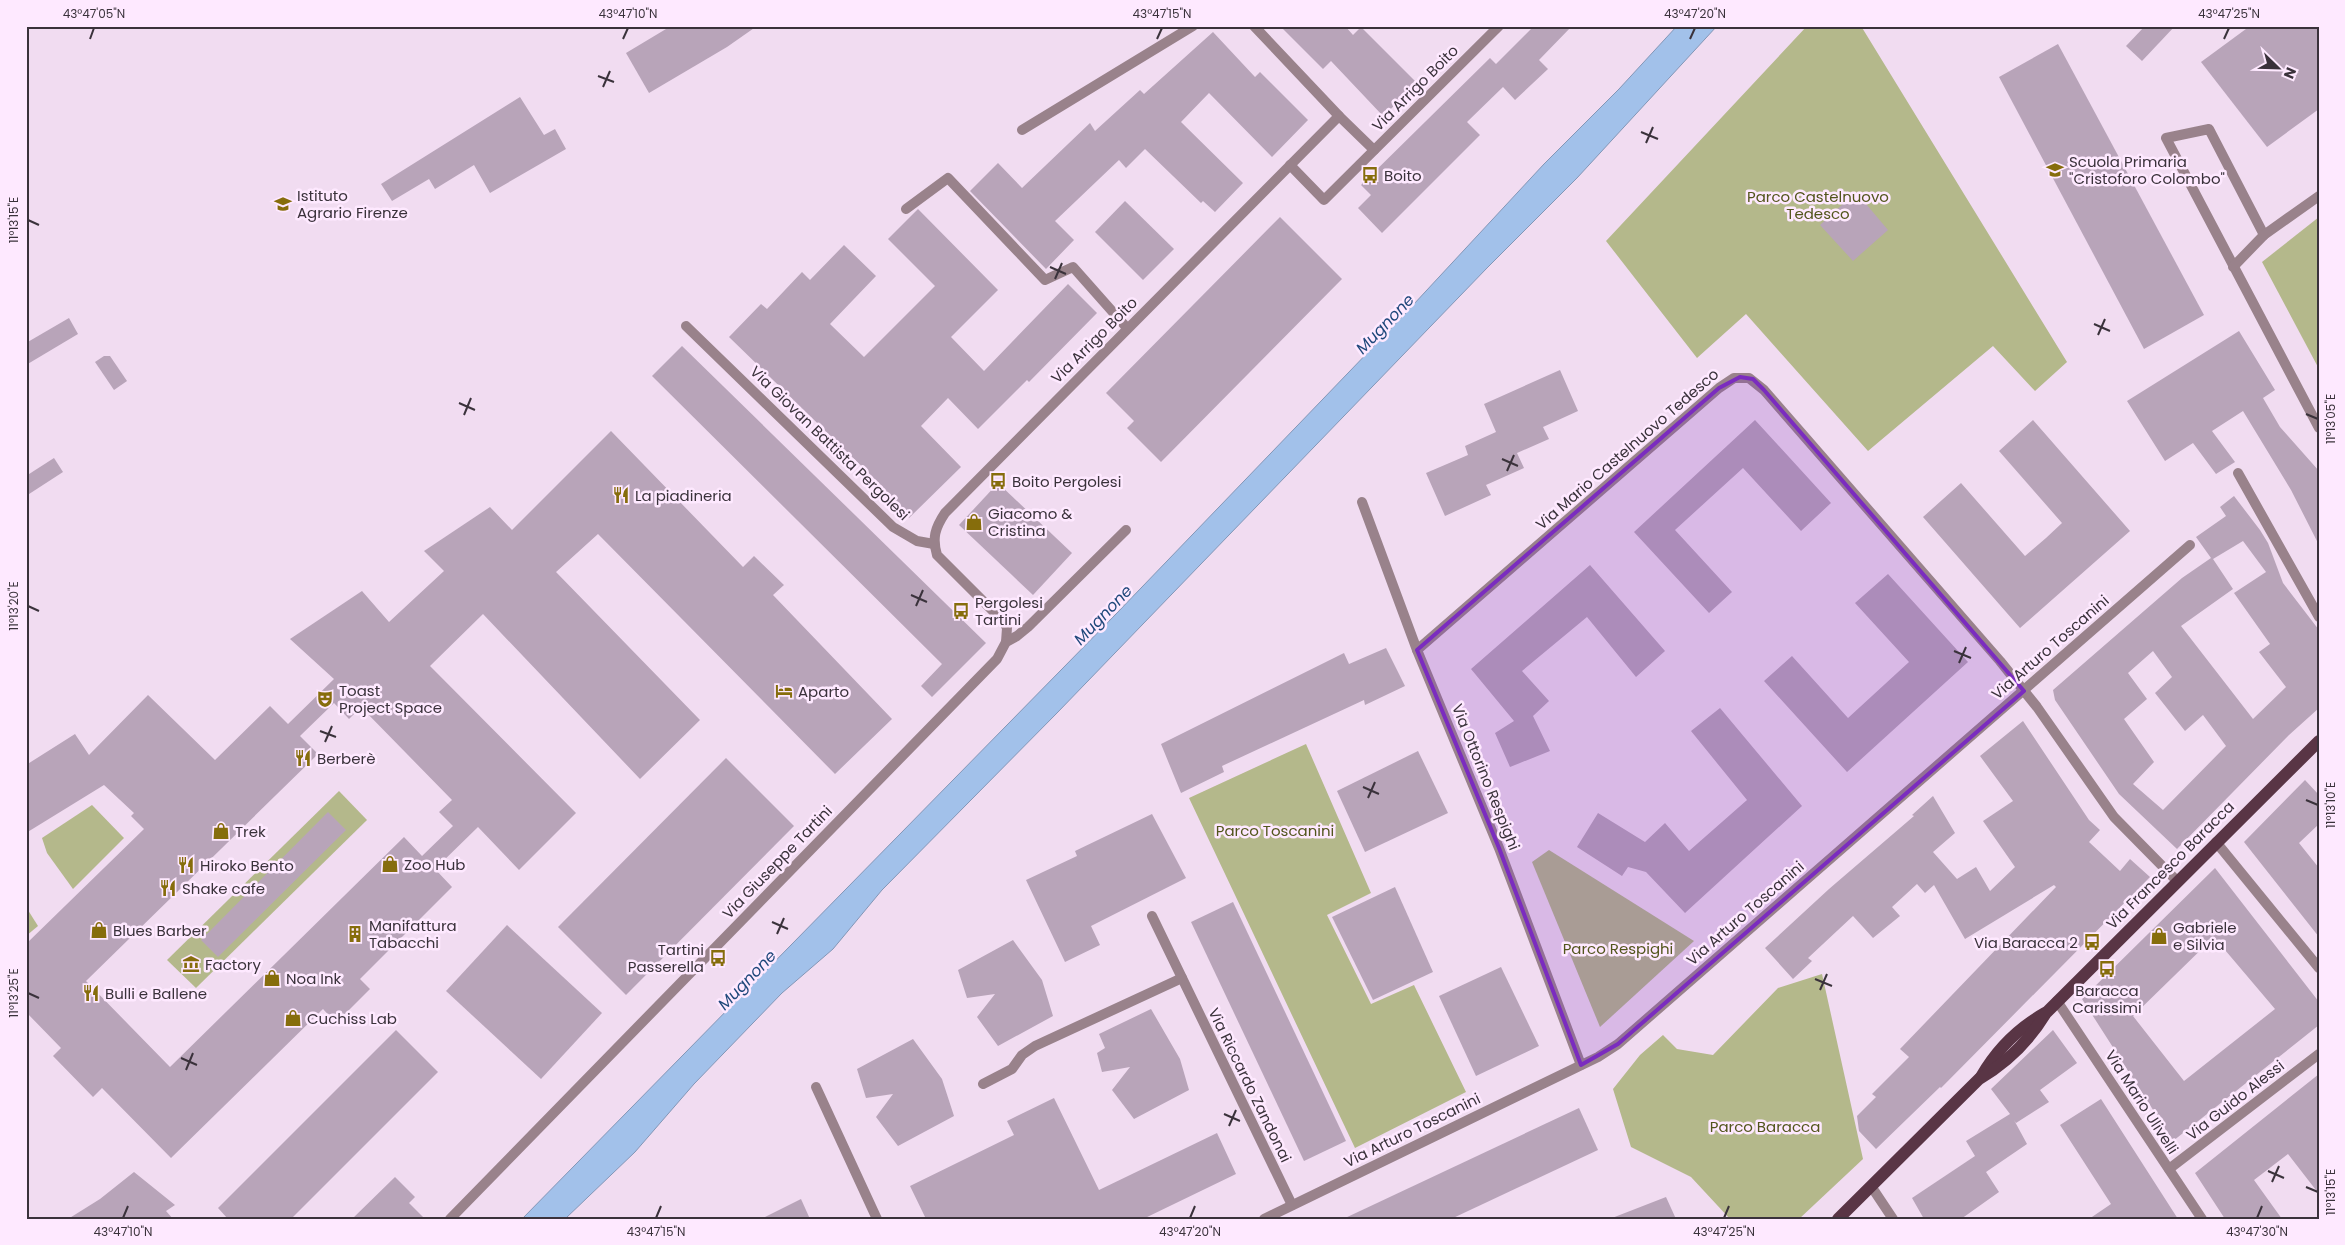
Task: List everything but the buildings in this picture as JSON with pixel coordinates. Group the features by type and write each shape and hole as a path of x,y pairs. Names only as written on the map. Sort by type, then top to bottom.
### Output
{"main road":[{"name":"Via Francesco Baracca","path":"1838,1219 1979,1079 2002,1066 2033,1035 2046,1013 2057,1001 2319,741"}],"street":[{"path":"1022,130 1193,26"},
{"name":"Via Arrigo Boito","path":"1254,26 1339,116 1374,150"},
{"name":"Via Arrigo Boito","path":"1290,165 1324,200 1499,26"},
{"name":"Via Arrigo Boito","path":"934,544 936,530 945,514 1127,328 1339,116"},
{"path":"2264,235 2209,128 2166,138 2319,428"},
{"path":"906,209 948,178 1045,280 1073,267 1127,328"},
{"path":"2233,267 2264,235 2319,196"},
{"name":"Via Giovan Battista Pergolesi","path":"686,326 893,527 917,540 934,544"},
{"name":"Via Mario Castelnuovo Tedesco","path":"1417,650 1719,388 1731,379 1746,377 1756,382 1770,397 2000,661 2024,691 2114,817 2177,881"},
{"path":"2238,473 2319,617"},
{"name":"Via Ottorino Respighi","path":"1362,502 1417,650 1499,848 1580,1065"},
{"name":"Via Giuseppe Tartini","path":"450,1219 997,659 1006,642 1028,627 1126,530"},
{"path":"934,544 940,560 1004,622 1006,642"},
{"name":"Via Arturo Toscanini","path":"1264,1219 1598,1057 1618,1044 2190,546"},
{"path":"2216,842 2319,968"},
{"name":"Via Riccardo Zandonai","path":"1152,916 1292,1205"},
{"path":"983,1084 1012,1069 1022,1055 1035,1046 1182,978"},
{"name":"Via Mario Ulivelli","path":"2057,1001 2202,1219"},
{"name":"Via Guido Alessi","path":"2169,1169 2319,1054"},
{"path":"816,1087 877,1219"},
{"path":"1871,1186 1893,1219"}],"highlighted area":[{"path":"1740,377 1753,379 1764,390 2024,691 1618,1044 1581,1065 1499,848 1417,650 1719,388"}],"green space":[{"name":"Parco Castelnuovo Tedesco","path":"1807,26 1861,26 2067,362 2035,391 1993,346 1868,451 1746,314 1697,358 1606,241"},
{"path":"2319,217 2319,369 2262,262"},
{"name":"Parco Toscanini","path":"1306,744 1371,893 1327,915 1371,1004 1414,985 1466,1092 1355,1148 1189,798"},
{"path":"339,791 367,820 196,988 167,960"},
{"path":"92,805 124,838 73,889 47,853 42,838"},
{"name":"Parco Respighi","path":"1549,850 1694,941 1600,1027 1532,862"},
{"path":"26,907 38,926 26,936"},
{"name":"Parco Baracca","path":"1822,974 1863,1159 1799,1219 1730,1219 1691,1177 1631,1147 1613,1089 1640,1055 1663,1035 1677,1049 1713,1055 1778,988"}],"water":[{"path":"1677,26 1717,26 1577,178 1487,268 1057,713 882,890 833,949 782,993 694,1084 635,1152 565,1219 522,1219 1116,614 1400,319 1544,164 1619,89"}],"place":[{"name":"Scuola Primaria \"Cristoforo Colombo\"","path":"2055,170"},
{"name":"Boito","path":"1370,175"},
{"name":"Istituto Agrario Firenze","path":"283,204"},
{"name":"Boito Pergolesi","path":"998,481"},
{"name":"La piadineria","path":"621,495"},
{"name":"Giacomo & Cristina","path":"974,522"},
{"name":"Pergolesi Tartini","path":"961,611"},
{"name":"Aparto","path":"784,691"},
{"name":"Toast Project Space","path":"325,699"},
{"name":"Berberè","path":"303,758"},
{"name":"Trek","path":"221,831"},
{"name":"Zoo Hub","path":"390,864"},
{"name":"Hiroko Bento","path":"186,865"},
{"name":"Shake cafe","path":"168,888"},
{"name":"Blues Barber","path":"99,930"},
{"name":"Manifattura Tabacchi","path":"355,934"},
{"name":"Gabriele e Silvia","path":"2159,936"},
{"name":"Via Baracca 2","path":"2092,942"},
{"name":"Tartini Passerella","path":"718,958"},
{"name":"Factory","path":"191,964"},
{"name":"Baracca Carissimi","path":"2107,969"},
{"name":"Noa Ink","path":"272,978"},
{"name":"Bulli e Ballene","path":"91,993"},
{"name":"Cuchiss Lab","path":"293,1018"}],"water label":[{"name":"Mugnone","path":"1385,324"},
{"name":"Mugnone","path":"1103,615"},
{"name":"Mugnone","path":"747,980"}]}
